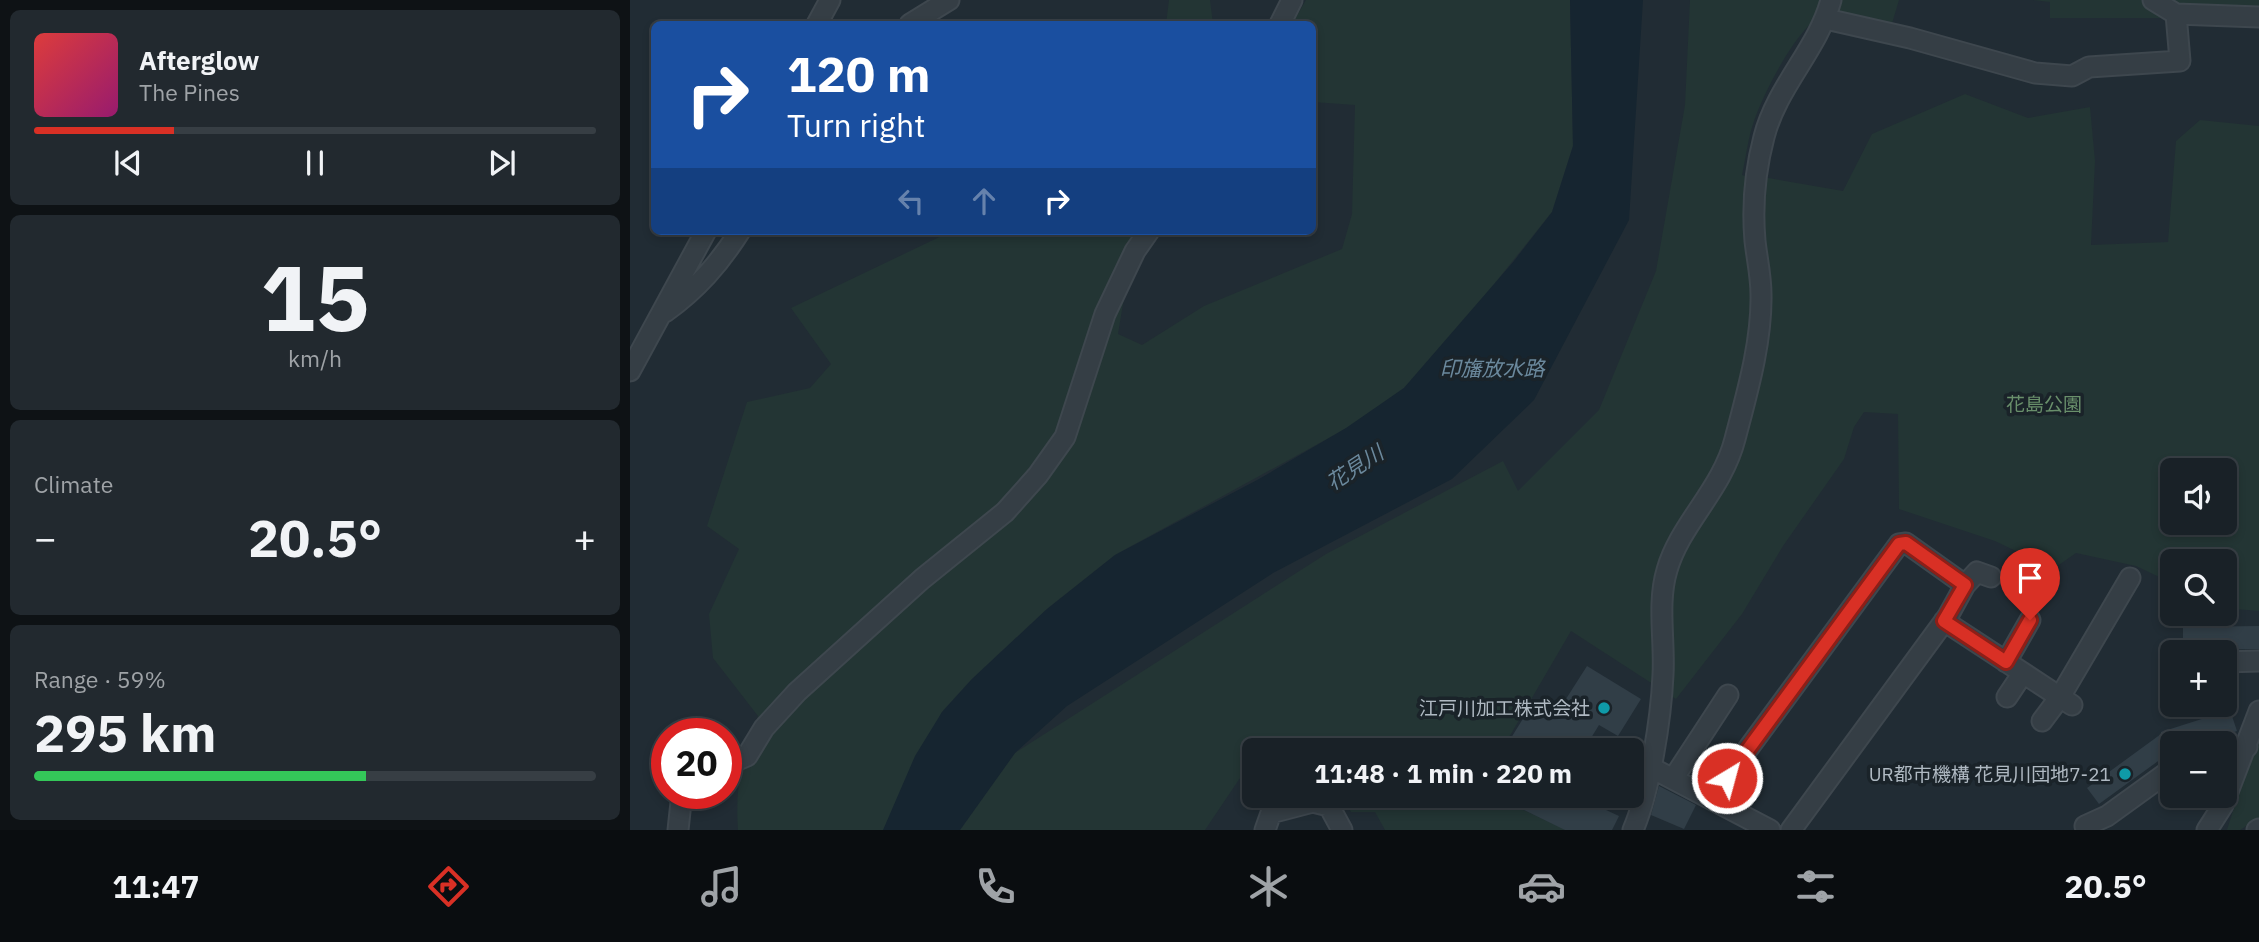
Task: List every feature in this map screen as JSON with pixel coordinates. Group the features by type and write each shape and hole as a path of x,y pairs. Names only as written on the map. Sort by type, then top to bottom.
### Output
{"street":[{"path":"819,21 830,0"},
{"path":"915,21 949,0"},
{"path":"1282,21 1292,0"},
{"path":"2152,0 2176,13 2259,17"},
{"path":"1633,830 1643,807 1663,677 1663,593 1667,570 1680,539 1717,484 1734,442 1760,327 1761,292 1754,208 1756,177 1764,135 1785,84 1829,9 1910,38 2035,73 2072,76 2089,67 2180,61 2176,13"},
{"path":"630,371 704,235"},
{"path":"662,314 693,291 737,235"},
{"path":"742,758 747,756 764,729 797,692 922,579 1004,512 1038,475 1065,437 1105,314 1135,251 1146,235"},
{"path":"1711,799 1899,544 1906,543 1965,585"},
{"path":"1791,830 1944,621 1965,585 1977,572 1991,578"},
{"path":"2042,721 2066,701 2130,578"},
{"path":"2006,662 2030,620"},
{"path":"1944,621 2066,701"},
{"path":"2237,662 2259,661"},
{"path":"2007,696 2023,673"},
{"path":"1673,779 1728,695"},
{"path":"2207,830 2223,805 2259,711"},
{"path":"2237,750 2247,747"},
{"path":"1650,767 1770,830"},
{"path":"2085,827 2107,816 2160,778"},
{"path":"1265,830 1271,813 1313,802 1329,806 1342,830"},
{"path":"678,830 680,809"}],"green space":[{"path":"1169,0 1210,0 1213,21 1166,21"},
{"path":"1306,0 1570,0 1573,146 1552,212 1491,288 1404,388 1347,428 1115,555 1047,609 972,679 942,712 884,830 738,830 737,809 742,809 742,764 758,716 713,658 709,614 739,549 707,526 747,402 810,388 831,364 791,308 944,235 1134,235 1118,334 1142,345 1204,306 1342,249 1352,214 1355,105 1316,102 1316,21 1294,21"},
{"name":"花島公園","path":"1690,0 1899,0 1890,30 1820,16 1801,35 1781,64 1752,127 1742,175 1762,181 1763,177 1843,191 1872,134 1965,94 2028,118 2090,107 2095,161 2091,245 2168,242 2176,141 2200,120 2259,126 2259,611 2237,609 2237,549 2160,549 2160,577 2136,566 2076,553 2053,569 1995,541 1899,509 1898,414 1864,412 1854,427 1844,459 1783,546 1742,614 1676,699 1571,631 1509,738 1242,738 1242,778 1205,830 960,830 1015,753 1326,554 1503,461 1518,491 1599,410 1656,271 1685,105"},
{"path":"2033,0 2259,0 2259,8 2165,18 2050,18 2050,2"},
{"path":"2259,728 2259,818 2240,830 2227,830 2234,808 2237,808 2237,798"},
{"path":"1349,808 1519,808 1567,830 1385,830 1375,812 1351,812"}],"water":[{"name":"印旛放水路","path":"1570,0 1643,0 1629,220 1534,400 1452,479 1273,573 1067,706 1015,753 960,830 883,830 915,756 942,712 972,679 1047,609 1115,555 1259,479 1346,428 1404,388 1514,261 1552,212 1573,146"}],"building":[{"path":"2259,626 2259,649 2237,649 2237,640 2183,640 2183,627"},
{"name":"江戸川加工株式会社","path":"1587,666 1641,699 1618,736 1599,725 1591,738 1511,738 1535,699 1557,713"},
{"name":"UR都市機構 花見川団地7-21","path":"2208,717 2232,717 2237,731 2164,731"},
{"name":"UR都市機構 花見川団地7-21","path":"2160,735 2160,760 2099,804 2087,788"},
{"path":"1659,786 1696,805 1684,829 1651,815"},
{"path":"1520,808 1602,808 1619,816 1612,830 1565,830"}],"place":[{"name":"江戸川加工株式会社","path":"1604,708"},
{"name":"UR都市機構 花見川団地7-21","path":"2125,774"}],"route":[{"path":"1727,778 1899,544 1906,543 1965,585 1944,621 2006,662 2030,620"}],"water label":[{"name":"花見川","path":"1355,468"}]}
